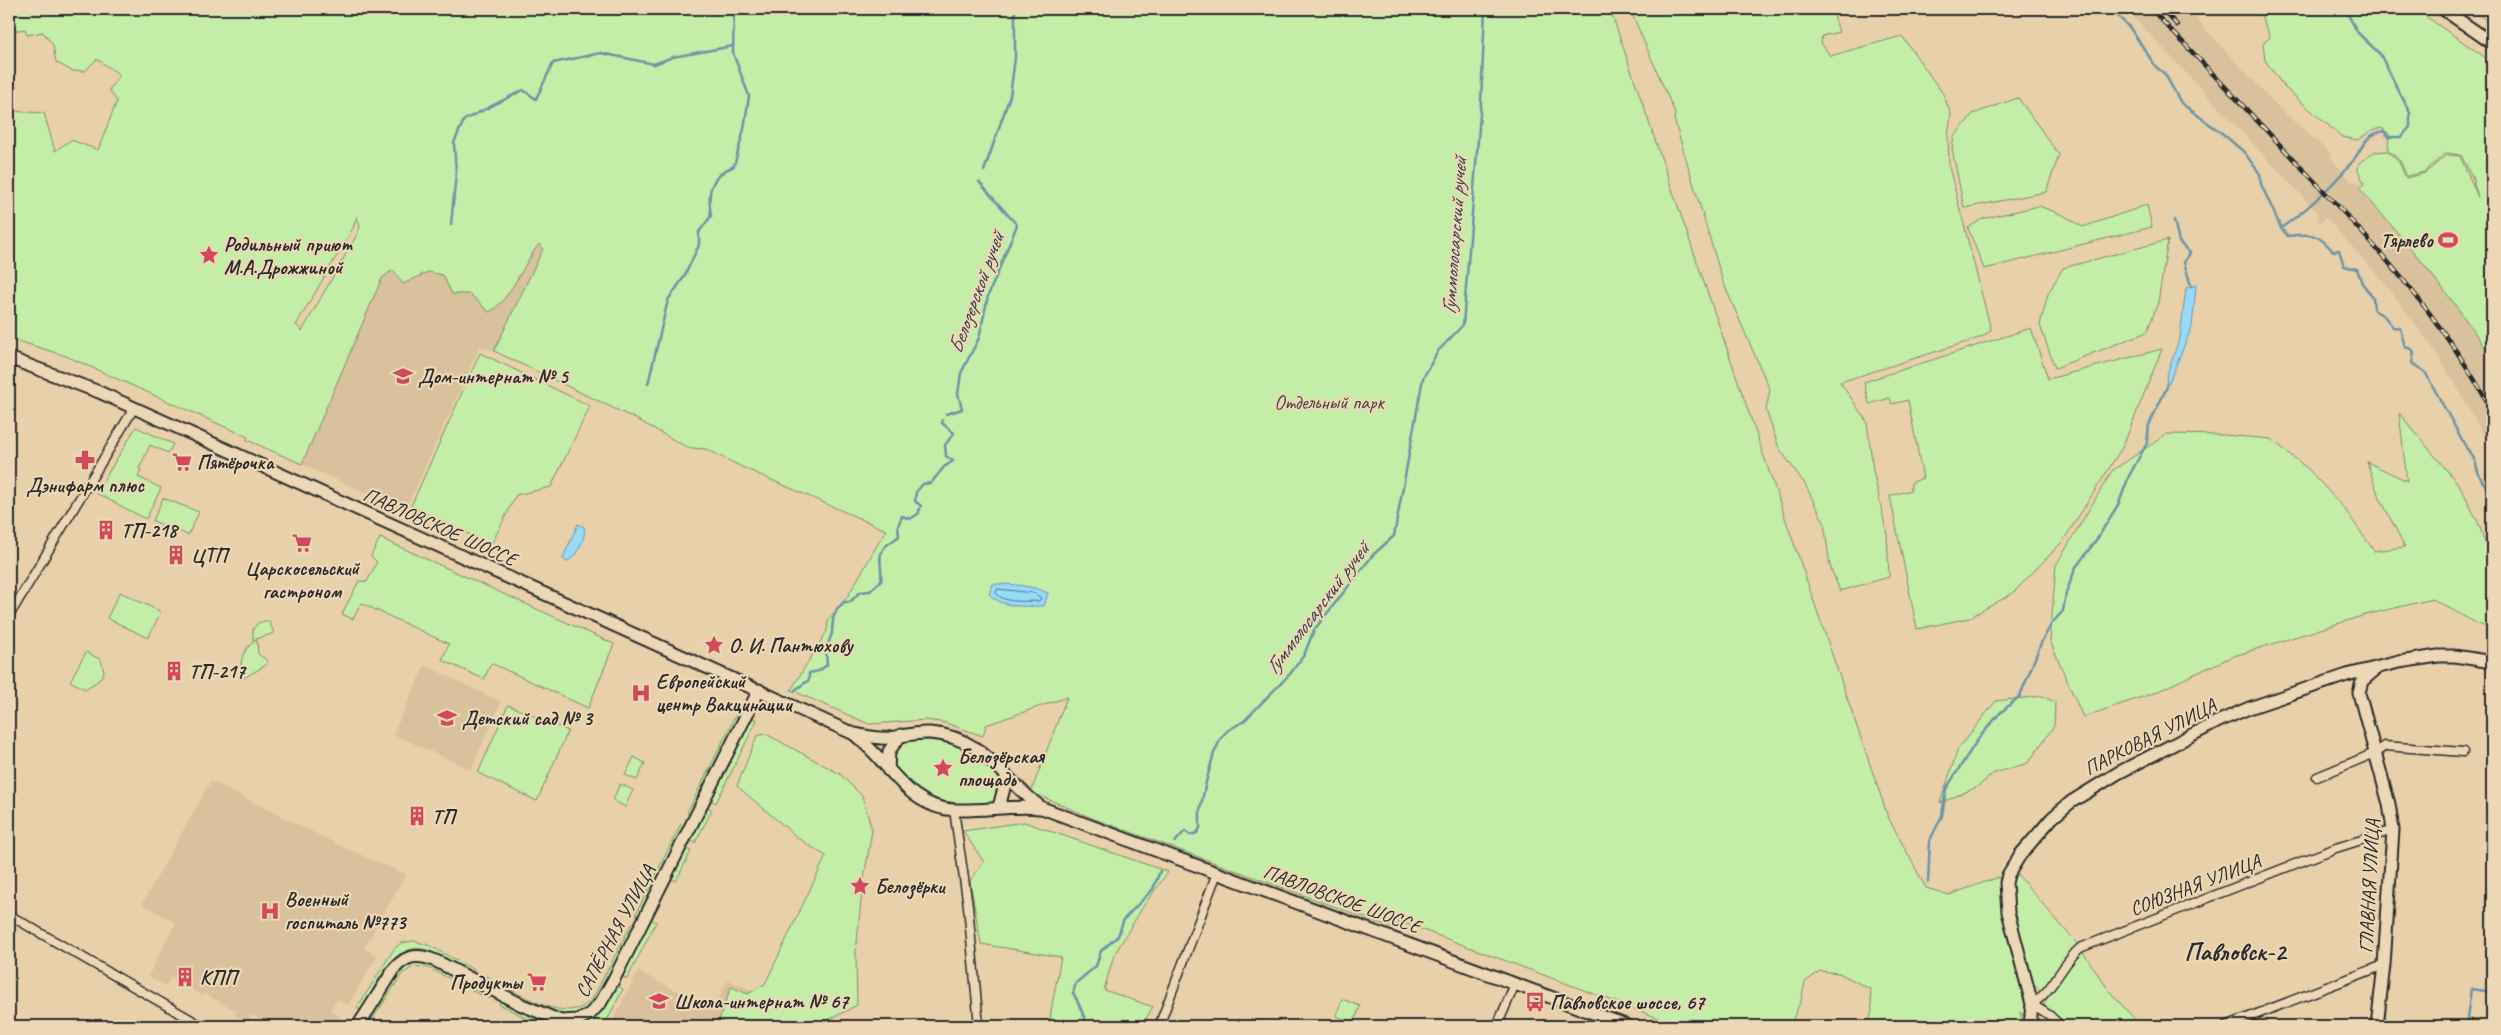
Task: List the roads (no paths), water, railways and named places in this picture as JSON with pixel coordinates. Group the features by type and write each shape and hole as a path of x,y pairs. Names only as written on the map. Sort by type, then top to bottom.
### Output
{"main road":[{"path":"2443,9 2492,43"},
{"name":"ПАВЛОВСКОЕ ШОССЕ","path":"9,358 72,381 134,408 686,660 759,690 854,734 878,738 901,736"},
{"name":"ПАРКОВАЯ УЛИЦА","path":"2030,1026 2032,1004 2008,912 2006,883 2008,875 2020,855 2052,818 2088,790 2180,739 2250,708 2347,675 2377,668 2448,656 2492,662"},
{"path":"2359,694 2362,681 2377,668"},
{"name":"ГЛАВНАЯ УЛИЦА","path":"2347,675 2359,694 2392,816 2393,830 2384,965 2377,1026"},
{"name":"САПЁРНАЯ УЛИЦА","path":"358,1026 395,968 403,960 412,956 424,956 436,961 554,1020 577,1020 590,1014 601,1002 614,979 759,690"},
{"name":"ПАВЛОВСКОЕ ШОССЕ","path":"854,734 888,770"},
{"path":"939,734 969,743 995,763 1007,777 999,807 954,810 936,806 915,796 888,770 889,751 901,736 939,734"},
{"name":"ПАВЛОВСКОЕ ШОССЕ","path":"1007,777 1020,791 1042,808 1628,1026"},
{"name":"ПАВЛОВСКОЕ ШОССЕ","path":"999,807 1042,808"}],"street":[{"path":"9,616 134,408"},
{"path":"2317,776 2376,753 2386,746 2463,752"},
{"path":"954,810 967,897 979,1026"},
{"name":"СОЮЗНАЯ УЛИЦА","path":"2032,1004 2045,996 2074,953 2085,946 2336,848 2393,830"},
{"path":"1158,1026 1217,873"},
{"path":"9,915 202,1026"},
{"path":"2226,1026 2384,965"},
{"path":"1497,1026 1515,984"},
{"path":"2032,1004 2049,1015 2061,1026"}],"water":[{"path":"2196,285 2192,327 2167,387 2166,377 2180,337 2186,288"},
{"path":"578,524 584,527 584,536 577,552 566,562 563,558"},
{"path":"993,584 1035,588 1048,593 1044,606 1015,606 1001,602 989,594"}],"waterway":[{"path":"648,384 668,300 684,277 699,245 699,232 711,216 710,192 712,185 720,175 734,166 744,129 749,96 733,53 734,9"},
{"name":"Белозерской ручей","path":"984,171 1010,96 1015,58 1015,9"},
{"name":"Гуммолосарский ручей","path":"1175,842 1185,831 1190,835 1197,833 1200,828 1200,810 1206,782 1214,753 1221,738 1227,731 1244,721 1290,674 1304,655 1314,630 1373,555 1394,536 1423,378 1438,351 1463,325 1481,102 1485,9"},
{"path":"2111,9 2130,28 2156,67 2165,74 2181,103 2244,152 2260,174 2261,184 2281,228 2288,236 2314,236 2323,241 2333,251 2339,250 2344,266 2357,269 2362,283 2373,298 2374,310 2384,316 2393,327 2400,328 2405,347 2412,349 2414,353 2412,363 2425,372 2467,449 2475,460 2479,475 2492,496"},
{"path":"2281,228 2300,214 2327,189 2352,162 2371,136 2384,131 2388,137 2401,137 2410,127 2410,113 2380,54 2358,33 2345,9"},
{"path":"451,225 456,173 454,143 464,120 523,90 536,99 553,63 601,53 654,64 673,57 733,46"},
{"name":"Белозерской ручей","path":"946,414 962,409 958,394 961,373 979,338 988,296 1017,225 979,182"},
{"path":"2174,220 2179,242 2190,253 2184,262 2191,286"},
{"path":"1928,882 1930,840 1942,816 1946,789 1978,739 1999,714 2020,696 2041,643 2052,623 2063,611 2066,593 2076,567 2097,539 2119,503 2129,476 2147,443 2149,425 2167,387"},
{"name":"Белозерской ручей","path":"795,690 809,680 809,673 819,671 827,665 826,650 837,609 844,602 850,602 860,592 870,591 881,581 881,552 886,545 899,536 898,526 902,516 910,519 918,514 921,506 915,501 916,492 923,484 931,483 944,467 953,461 946,456 945,445 954,433 942,423 942,420"},
{"name":"Гуммолосарский ручей","path":"1088,1026 1073,993 1076,983 1096,966 1101,951 1118,936 1124,919 1153,889 1160,871"},
{"path":"2466,1026 2471,989 2492,992"}],"railway":[{"path":"2151,9 2351,221 2404,280 2451,343 2473,376 2492,411"},
{"path":"2162,9 2177,25"}],"place":[{"name":"Тярлево","path":"2448,240"},
{"name":"Родильный приют М.А.Дрожжиной","path":"209,255"},
{"name":"Дом-интернат № 5","path":"403,376"},
{"name":"Дэнифарм плюс","path":"85,460"},
{"name":"Пятёрочка","path":"182,462"},
{"name":"ТП-218","path":"106,530"},
{"name":"Царскосельский гастроном","path":"302,543"},
{"name":"ЦТП","path":"176,555"},
{"name":"О. И. Пантюхову","path":"714,645"},
{"name":"ТП-217","path":"174,671"},
{"name":"Европейский центр Вакцинации","path":"641,693"},
{"name":"Детский сад № 3","path":"447,718"},
{"name":"Белозёрская площадь","path":"943,768"},
{"name":"ТП","path":"417,816"},
{"name":"Белозёрки","path":"860,886"},
{"name":"Военный госпиталь №773","path":"270,911"},
{"name":"КПП","path":"185,977"},
{"name":"Продукты","path":"537,982"},
{"name":"Школа-интернат № 67","path":"659,1001"},
{"name":"Павловское шоссе, 67","path":"1535,1002"}],"district":[{"name":"Павловск-2","path":"2235,952"}],"park label":[{"name":"Отдельный парк","path":"1329,402"}]}
